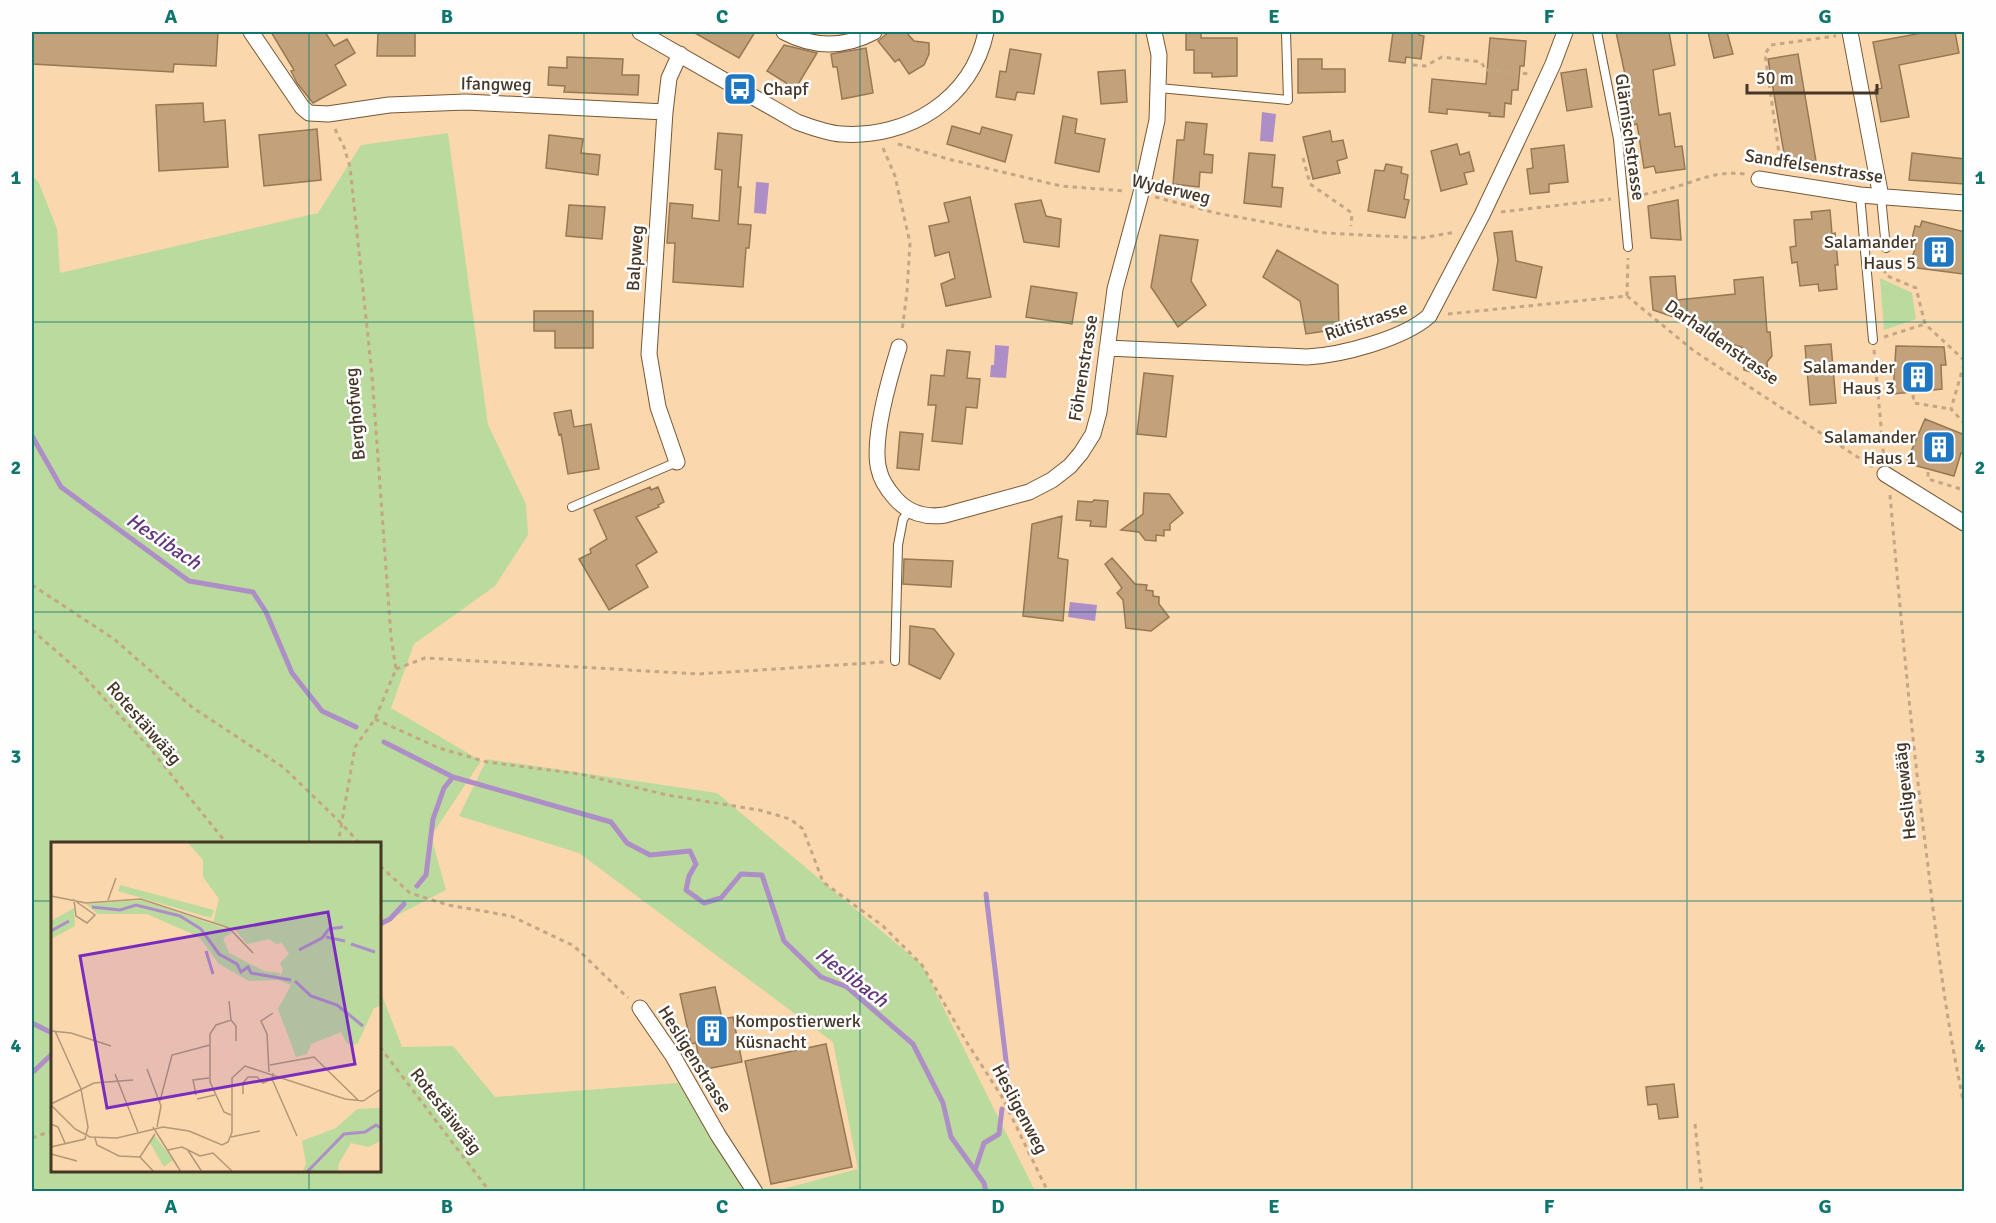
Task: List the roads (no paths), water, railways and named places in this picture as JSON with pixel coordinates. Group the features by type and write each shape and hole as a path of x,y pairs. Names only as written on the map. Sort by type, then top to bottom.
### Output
{"street":[{"name":"Ifangweg","path":"251,32 302,107 309,113 328,114 389,105 466,102 664,112"},
{"path":"784,32 817,45 851,42 874,32"},
{"path":"649,34 796,122 838,134 864,134 900,126 918,119 951,97 977,62 986,32"},
{"name":"Föhrenstrasse","path":"909,511 933,517 1029,492 1052,480 1070,466 1082,453 1093,434 1099,412 1115,289 1141,193 1157,120 1159,55 1154,32"},
{"name":"Rütistrasse","path":"1107,348 1287,357 1323,356 1361,347 1418,325 1429,316 1478,221 1548,75 1565,32"},
{"path":"1850,33 1881,197"},
{"name":"Balpweg","path":"677,462 658,407 649,354 664,112 669,78 680,54"},
{"name":"Sandfelsenstrasse","path":"1759,179 1860,195 1965,203"},
{"path":"899,346 883,408 877,460 879,471 889,490 909,511"},
{"path":"1885,474 1965,523"},
{"name":"Hesligenstrasse","path":"640,1008 673,1056 718,1135 755,1191"}],"lane":[{"path":"1159,88 1288,100 1286,32"},
{"name":"Glärnischstrasse","path":"1597,32 1618,139 1628,247"},
{"path":"1860,195 1873,340"},
{"path":"1881,197 1886,248"},
{"path":"572,507 677,462"},
{"path":"895,662 898,545 901,528 909,511"}],"waterway":[{"name":"Heslibach","path":"32,436 61,487 189,581 253,592 266,612 292,673 322,711 356,727"},
{"name":"Heslibach","path":"384,742 453,777 611,822 627,843 650,855 690,851 696,864 689,876 686,890 704,903 721,898 741,874 762,875 784,941 821,977 847,987 913,1044 943,1103 951,1137 984,1183 986,1192"},
{"path":"417,886 426,875 433,819 444,788 453,777"},
{"path":"986,894 1007,1069 1005,1090"},
{"path":"381,924 390,919 404,904"},
{"path":"32,1023 51,1032"},
{"path":"32,1073 51,1055"},
{"path":"975,1170 984,1143 999,1134 1002,1109"}],"place":[{"name":"Chapf","path":"740,89"},
{"name":"Salamander Haus 5","path":"1939,252"},
{"name":"Salamander Haus 3","path":"1918,377"},
{"name":"Salamander Haus 1","path":"1939,447"},
{"name":"Kompostierwerk Küsnacht","path":"712,1031"}]}
